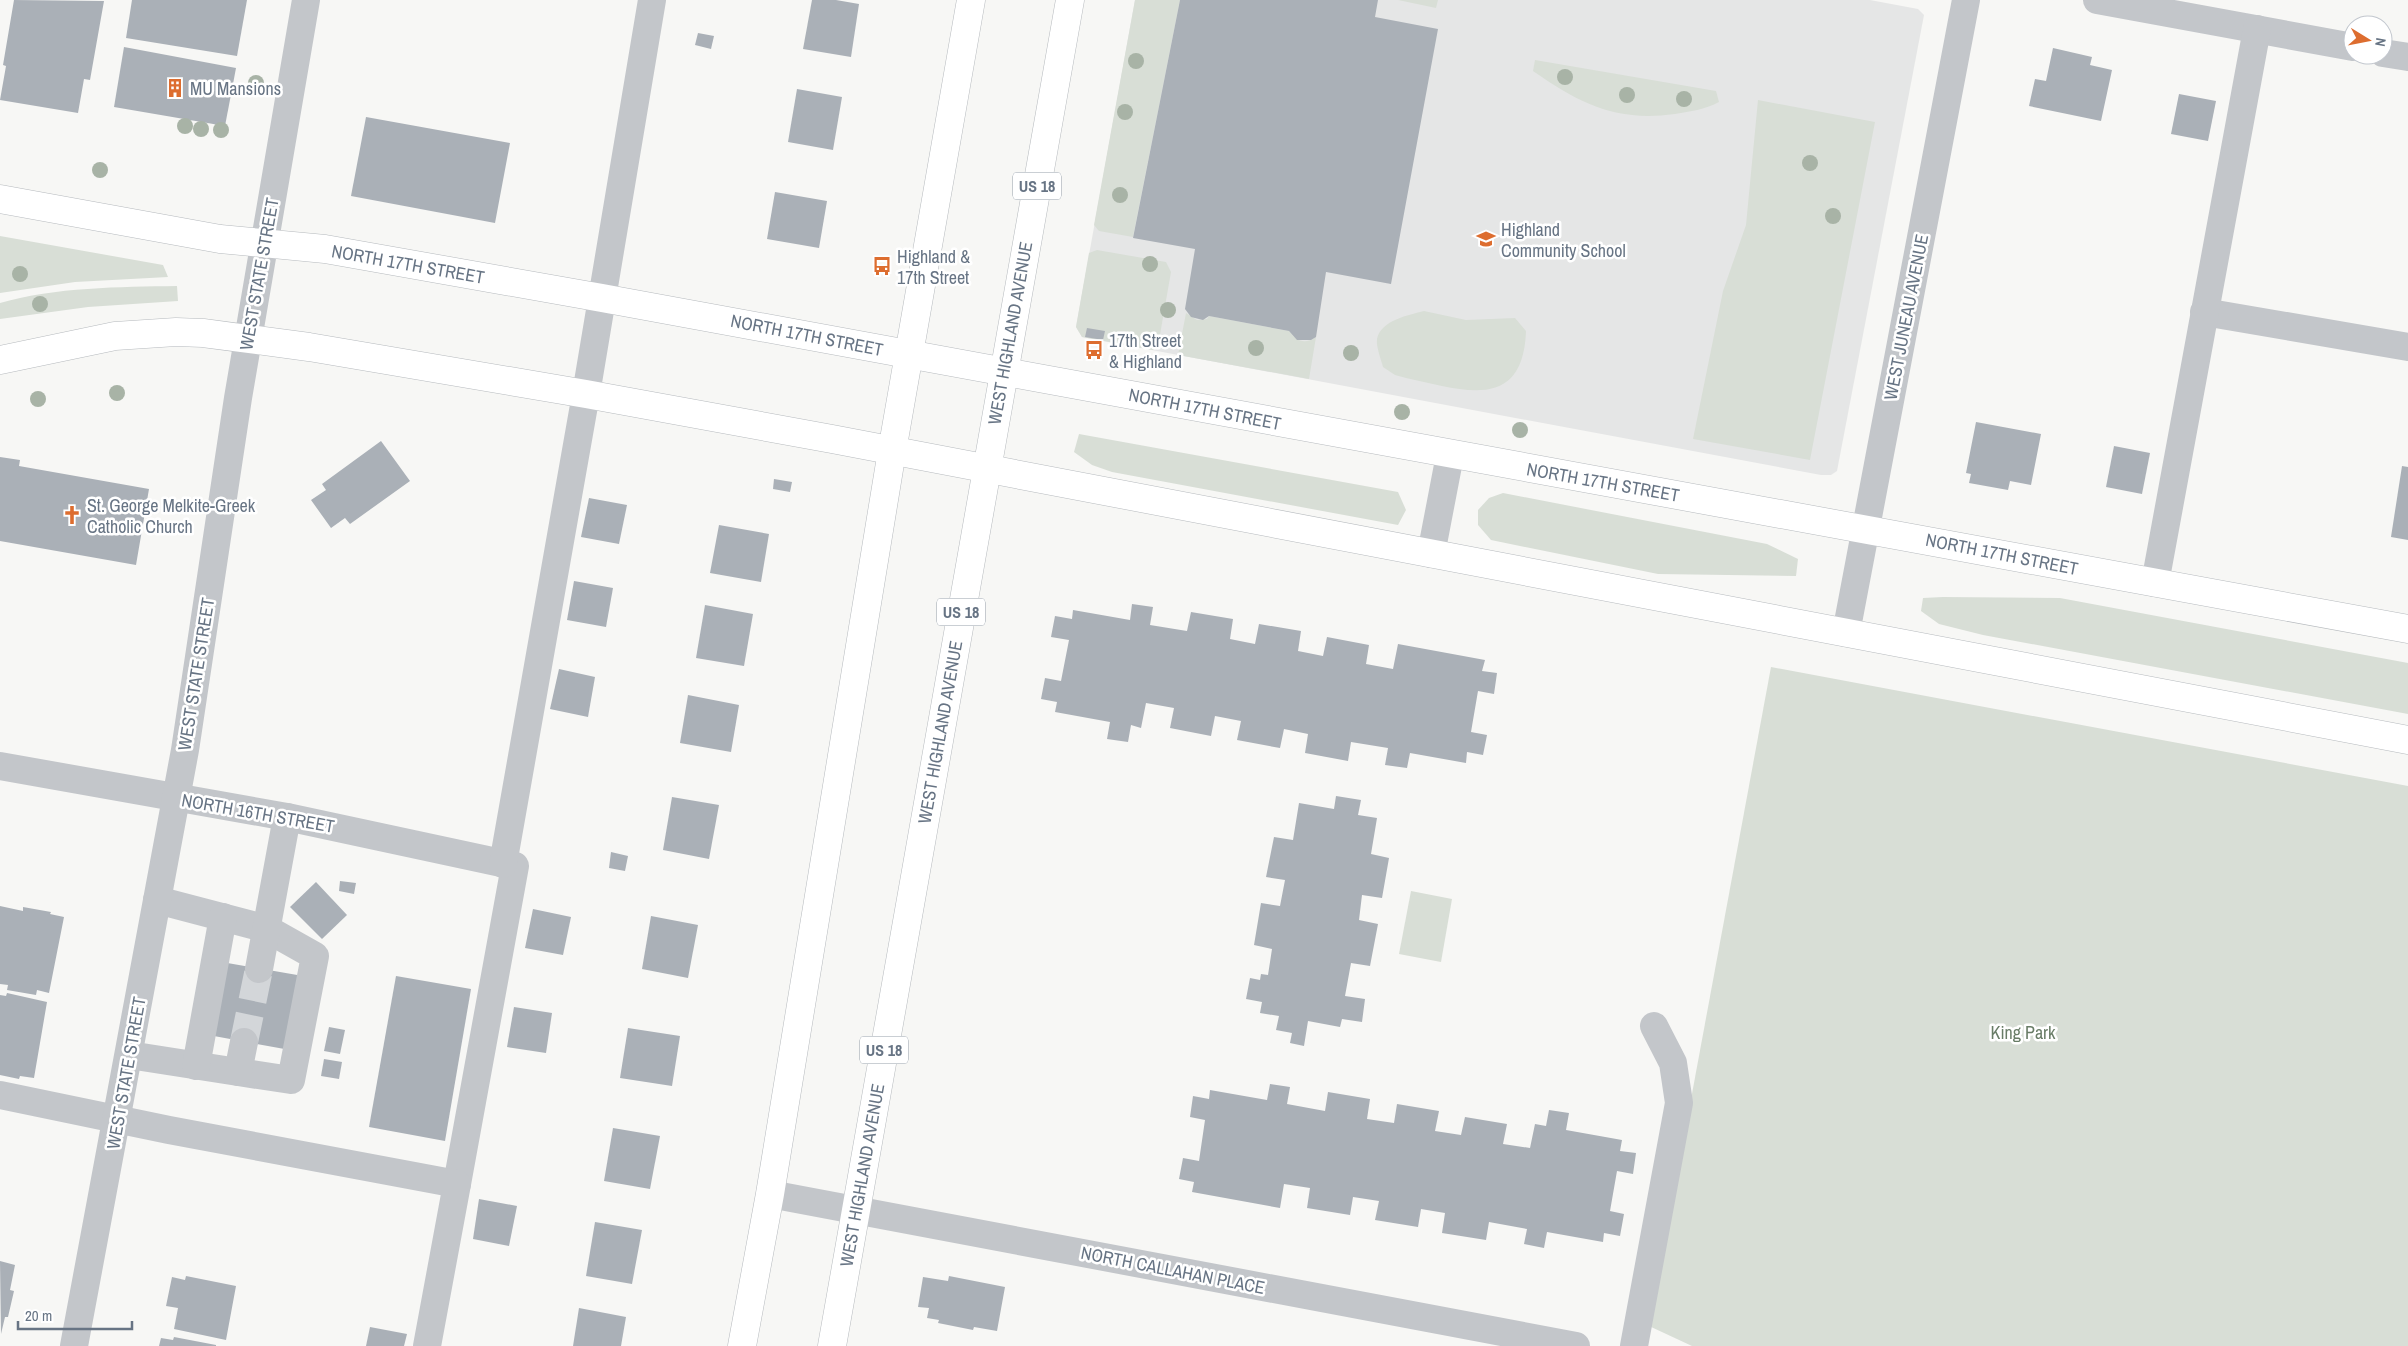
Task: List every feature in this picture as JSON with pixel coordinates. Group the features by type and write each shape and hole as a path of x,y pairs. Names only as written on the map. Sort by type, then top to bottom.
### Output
{"main road":[{"path":"742,1346 770,1194 892,451 972,0"},
{"name":"WEST HIGHLAND AVENUE","path":"832,1346 1070,0"},
{"name":"NORTH 17TH STREET","path":"0,199 220,239 325,249 602,298 1867,529 2408,630"},
{"path":"0,360 115,336 176,332 308,347 586,394 892,451 2408,740"}],"street":[{"name":"WEST STATE STREET","path":"74,1346 118,1118 185,750 238,398 306,0"},
{"path":"427,1346 457,1184 652,0"},
{"name":"WEST JUNEAU AVENUE","path":"1846,633 1966,0"},
{"path":"2097,0 2343,45"},
{"path":"2155,582 2257,29"},
{"path":"2393,55 2408,57"},
{"path":"2204,312 2408,347"},
{"path":"1431,554 1450,454"},
{"name":"NORTH 16TH STREET","path":"0,766 287,817 509,865"},
{"path":"259,969 287,817"},
{"path":"129,1055 290,1080 315,956 267,929 157,900"},
{"path":"196,1066 223,917"},
{"path":"1634,1346 1679,1103 1673,1063 1654,1026"},
{"path":"238,1072 244,1042"},
{"path":"0,1095 457,1184"},
{"name":"NORTH CALLAHAN PLACE","path":"770,1194 1576,1346"}],"shaded area":[{"name":"Highland Community School","path":"1135,0 1870,0 1918,9 1924,15 1837,471 1831,475 1821,475 1082,337 1076,327"}],"green space":[{"path":"1135,0 1180,0 1133,237 1099,231 1094,225"},
{"path":"1398,0 1438,0 1436,8"},
{"path":"1535,60 1716,91 1719,102 1703,109 1675,114 1654,116 1616,113 1583,101 1550,83 1533,71"},
{"path":"1758,100 1875,122 1810,460 1693,439 1723,291 1746,225"},
{"path":"0,236 163,265 168,277 75,282 0,293"},
{"path":"1097,250 1166,262 1171,272 1158,346 1153,350 1082,337 1076,327 1089,253"},
{"path":"177,286 178,301 88,307 0,319 0,303 21,298 88,289"},
{"path":"1424,311 1466,320 1515,318 1526,331 1522,357 1514,375 1501,385 1485,390 1467,390 1395,375 1383,367 1377,339 1384,327 1396,319"},
{"path":"1186,313 1197,320 1207,319 1209,316 1289,331 1301,341 1308,341 1316,337 1309,379 1178,355"},
{"path":"1079,434 1398,492 1406,510 1398,525 1112,472 1092,465 1074,452"},
{"path":"1503,493 1767,544 1798,559 1796,576 1658,574 1491,540 1478,525 1478,510 1489,498"},
{"path":"1923,598 2060,598 2408,663 2408,714 1983,635 1939,624 1921,611"},
{"name":"King Park","path":"1771,667 2408,786 2408,1346 1692,1346 1649,1326"},
{"path":"1411,891 1452,899 1441,962 1399,954"}],"building":[{"path":"14,0 104,1 90,80 84,79 78,113 0,100 6,66 3,65"},
{"name":"MU Mansions","path":"132,0 247,0 237,56 126,38"},
{"path":"812,0 836,0 859,4 851,57 803,49"},
{"path":"1180,0 1378,0 1375,17 1438,29 1391,284 1326,272 1316,337 1311,340 1297,340 1289,331 1209,316 1203,320 1191,317 1185,309 1195,249 1133,238"},
{"path":"698,33 714,36 711,49 695,45"},
{"name":"MU Mansions","path":"124,47 236,68 225,126 114,107"},
{"path":"2053,48 2092,57 2090,65 2112,70 2101,121 2029,106 2035,79 2046,81"},
{"path":"797,89 842,97 833,150 788,142"},
{"path":"2179,94 2216,101 2208,141 2171,134"},
{"path":"366,117 510,143 495,223 351,196"},
{"path":"775,192 827,201 819,248 767,239"},
{"path":"1087,328 1105,331 1103,340 1085,337"},
{"path":"1976,422 2041,434 2031,485 2010,481 2008,490 1969,483 1971,474 1966,473"},
{"path":"381,441 410,481 350,524 345,518 331,528 311,500 326,490 322,484"},
{"path":"2114,446 2150,453 2142,494 2106,487"},
{"name":"St. George Melkite-Greek Catholic Church","path":"0,457 20,460 19,466 149,489 136,565 0,541"},
{"path":"2402,466 2408,467 2408,540 2391,537"},
{"path":"774,479 792,482 790,492 773,489"},
{"path":"589,498 627,505 619,544 581,537"},
{"path":"719,525 769,534 761,582 710,573"},
{"path":"574,581 613,588 606,627 567,620"},
{"path":"1132,604 1153,607 1150,625 1187,631 1191,612 1233,619 1230,639 1255,644 1259,624 1301,631 1298,651 1323,656 1327,637 1369,645 1366,664 1393,669 1398,644 1485,660 1482,671 1497,673 1494,694 1478,691 1471,732 1487,735 1483,755 1467,752 1466,763 1410,753 1407,768 1385,765 1388,748 1351,742 1348,761 1305,753 1308,734 1284,729 1280,748 1237,740 1241,721 1215,716 1211,736 1170,728 1174,708 1146,703 1141,728 1131,725 1128,742 1107,739 1110,722 1055,712 1057,702 1041,699 1045,678 1061,681 1069,640 1051,637 1055,616 1072,619 1073,610 1130,620"},
{"path":"705,605 753,614 744,666 696,658"},
{"path":"559,669 595,677 588,717 550,709"},
{"path":"688,695 739,705 731,752 680,743"},
{"path":"1336,796 1361,800 1358,815 1377,818 1371,854 1389,858 1382,898 1362,895 1359,920 1378,924 1370,966 1351,963 1345,996 1365,999 1362,1022 1342,1019 1340,1027 1308,1021 1304,1046 1290,1043 1292,1033 1276,1030 1279,1016 1260,1013 1262,1002 1246,999 1250,978 1260,980 1261,974 1268,975 1272,949 1254,945 1261,903 1280,906 1285,880 1266,877 1274,837 1293,840 1299,803 1334,809"},
{"path":"672,797 719,805 709,859 663,850"},
{"path":"611,852 628,856 625,871 609,868"},
{"path":"340,881 356,883 354,894 339,891"},
{"path":"316,882 347,915 322,939 290,907"},
{"path":"0,906 23,911 23,907 51,912 50,914 64,917 49,993 37,990 36,995 7,990 8,985 0,984"},
{"path":"533,909 571,917 563,955 525,948"},
{"path":"651,916 698,925 688,978 642,969"},
{"path":"216,961 303,976 290,1050 203,1034"},
{"path":"396,976 471,989 445,1141 369,1127"},
{"path":"7,993 47,1002 34,1078 20,1076 19,1079 0,1075 0,995 6,996"},
{"path":"514,1007 552,1013 546,1053 507,1047"},
{"path":"329,1027 345,1030 340,1054 324,1051"},
{"path":"628,1028 680,1036 672,1086 620,1078"},
{"path":"324,1059 342,1062 339,1079 321,1076"},
{"path":"1270,1084 1290,1087 1287,1104 1325,1111 1328,1092 1370,1099 1367,1119 1394,1123 1397,1104 1439,1111 1435,1131 1461,1135 1465,1117 1507,1124 1503,1144 1530,1148 1535,1124 1546,1126 1549,1110 1569,1113 1566,1130 1622,1140 1620,1151 1636,1153 1633,1174 1617,1171 1610,1211 1624,1214 1620,1236 1604,1233 1603,1242 1547,1232 1544,1248 1524,1244 1527,1229 1489,1222 1486,1240 1442,1233 1445,1213 1421,1209 1418,1227 1375,1220 1379,1201 1353,1197 1350,1215 1307,1208 1310,1188 1284,1184 1280,1208 1192,1192 1194,1182 1179,1179 1183,1158 1199,1161 1205,1120 1190,1117 1193,1096 1209,1099 1210,1090 1267,1100"},
{"path":"613,1128 660,1136 650,1189 604,1181"},
{"path":"479,1199 517,1206 509,1246 473,1239"},
{"path":"595,1222 642,1230 632,1284 586,1276"},
{"path":"0,1261 15,1265 10,1290 14,1291 8,1317 5,1317 1,1334"},
{"path":"186,1276 236,1286 226,1340 174,1329 178,1308 166,1306 172,1277 185,1280"},
{"path":"949,1276 1005,1287 997,1331 974,1327 973,1330 938,1323 939,1320 927,1318 929,1308 918,1307 923,1277 948,1281"},
{"path":"579,1308 626,1317 621,1346 573,1346"},
{"path":"370,1327 407,1334 404,1346 366,1346"},
{"path":"174,1337 216,1346 159,1346 161,1338 173,1340"}],"tunnel":[{"path":"244,1042 259,969"}],"place":[{"name":"MU Mansions","path":"175,88"},
{"name":"Highland Community School","path":"1486,239"},
{"name":"Highland & 17th Street","path":"882,266"},
{"name":"17th Street & Highland","path":"1094,350"},
{"name":"St. George Melkite-Greek Catholic Church","path":"72,515"}]}
